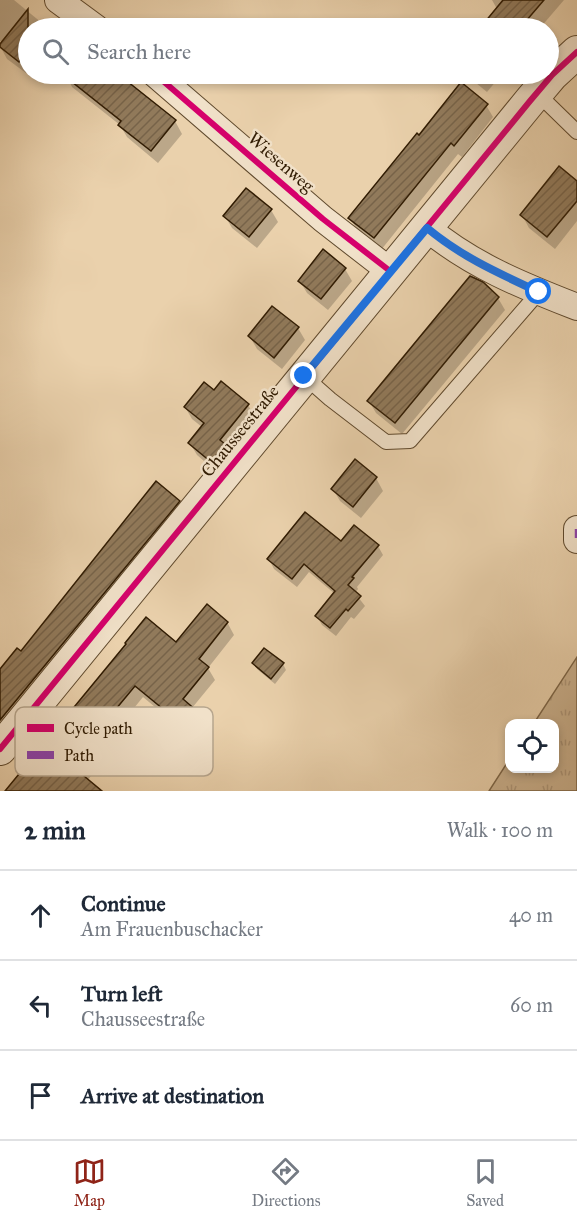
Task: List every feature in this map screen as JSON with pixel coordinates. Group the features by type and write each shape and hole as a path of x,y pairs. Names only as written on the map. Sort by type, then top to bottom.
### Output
{"street":[{"path":"58,0 82,18"},
{"name":"Chausseestraße","path":"559,69 577,52"},
{"name":"Wiesenweg","path":"167,84 323,219 390,270"},
{"name":"Chausseestraße","path":"34,707 544,84"},
{"path":"427,228 456,251 480,265 577,307"},
{"name":"Chausseestraße","path":"0,749 15,731"}],"lane":[{"path":"537,93 577,132"},
{"path":"304,376 386,442 410,441 539,292"}],"green space":[{"path":"577,657 577,791 489,791 505,766 505,773 559,773 559,719 537,719"}],"building":[{"path":"503,0 544,0 529,18 488,18"},
{"path":"28,9 28,18 21,18"},
{"path":"18,22 18,61 0,47"},
{"path":"75,84 131,84 176,120 151,151 118,125 121,121"},
{"path":"459,84 463,84 488,104 454,146 451,143 374,238 348,218 417,133 419,135"},
{"path":"559,166 577,181 577,201 547,237 520,215"},
{"path":"246,188 272,209 249,237 223,216"},
{"path":"323,249 346,268 321,299 298,281"},
{"path":"470,276 483,282 499,297 395,423 367,401"},
{"path":"272,306 299,327 274,358 248,336"},
{"path":"221,381 249,404 220,440 225,444 211,462 188,443 204,423 184,407 204,382 214,390"},
{"path":"355,459 377,477 353,507 331,489"},
{"path":"156,481 180,501 0,720 0,669 17,648 21,651"},
{"path":"305,512 341,541 354,525 379,545 348,585 361,596 330,628 315,616 335,591 304,564 292,579 267,559"},
{"path":"207,604 228,622 199,659 209,667 183,699 192,707 161,707 135,686 118,707 74,707 146,617 176,642"},
{"path":"264,648 284,663 271,679 252,663"},
{"path":"17,776 84,776 102,791 5,791"}],"marked path":[{"path":"577,529 577,540"}],"cycle path":[{"path":"559,69 577,52"},
{"path":"167,84 323,219 390,271"},
{"path":"34,707 544,84"},
{"path":"0,749 15,731"}],"route":[{"path":"304,376 427,228 444,243 480,265 539,292"}]}
